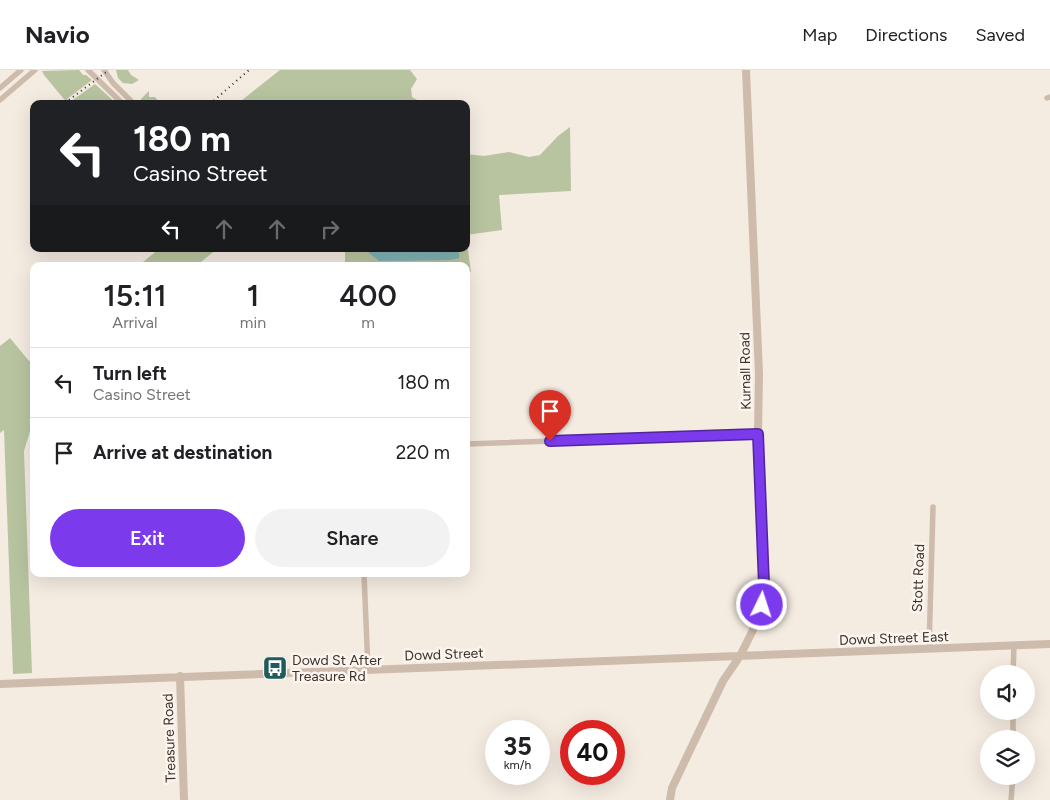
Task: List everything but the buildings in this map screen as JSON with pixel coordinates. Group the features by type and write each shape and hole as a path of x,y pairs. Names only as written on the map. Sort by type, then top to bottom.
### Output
{"street":[{"path":"0,88 22,70"},
{"path":"0,100 35,70"},
{"path":"88,70 119,100"},
{"path":"104,70 130,100"},
{"name":"Kurnall Road","path":"670,800 672,788 723,682 740,656 752,632 762,605 758,434 759,374 746,70"},
{"path":"470,444 758,434"},
{"name":"Stott Road","path":"930,649 933,507"},
{"path":"364,577 368,670"},
{"name":"Dowd Street East","path":"740,656 1050,644"},
{"path":"1013,665 1014,645"},
{"name":"Dowd Street","path":"0,684 740,656"},
{"name":"Treasure Road","path":"180,676 184,800"},
{"path":"1012,800 1013,785"}],"green space":[{"path":"79,70 83,75 92,80 68,100 65,100 42,71"},
{"path":"116,70 128,70 131,75 139,80 132,84 123,83 118,78"},
{"path":"280,70 410,70 417,79 411,89 412,97 417,100 242,100"},
{"path":"95,84 113,100 73,100"},
{"path":"149,91 149,97 155,97 158,100 141,100"},
{"path":"570,127 571,191 499,195 502,230 470,234 470,154 484,156 509,152 529,157 540,155 558,136"},
{"path":"155,252 213,252 201,262 143,262"},
{"path":"345,252 468,252 470,262 345,262"},
{"path":"10,338 30,360 30,431 24,451 32,673 13,674 4,430 0,433 0,346"}],"water":[{"path":"459,252 459,258 450,260 379,261 369,253"}],"railway":[{"path":"69,100 109,70"},
{"path":"215,100 249,70"}],"place":[{"name":"Dowd St After Treasure Rd","path":"275,668"}],"route":[{"path":"550,441 758,434 764,585 762,605"}]}
